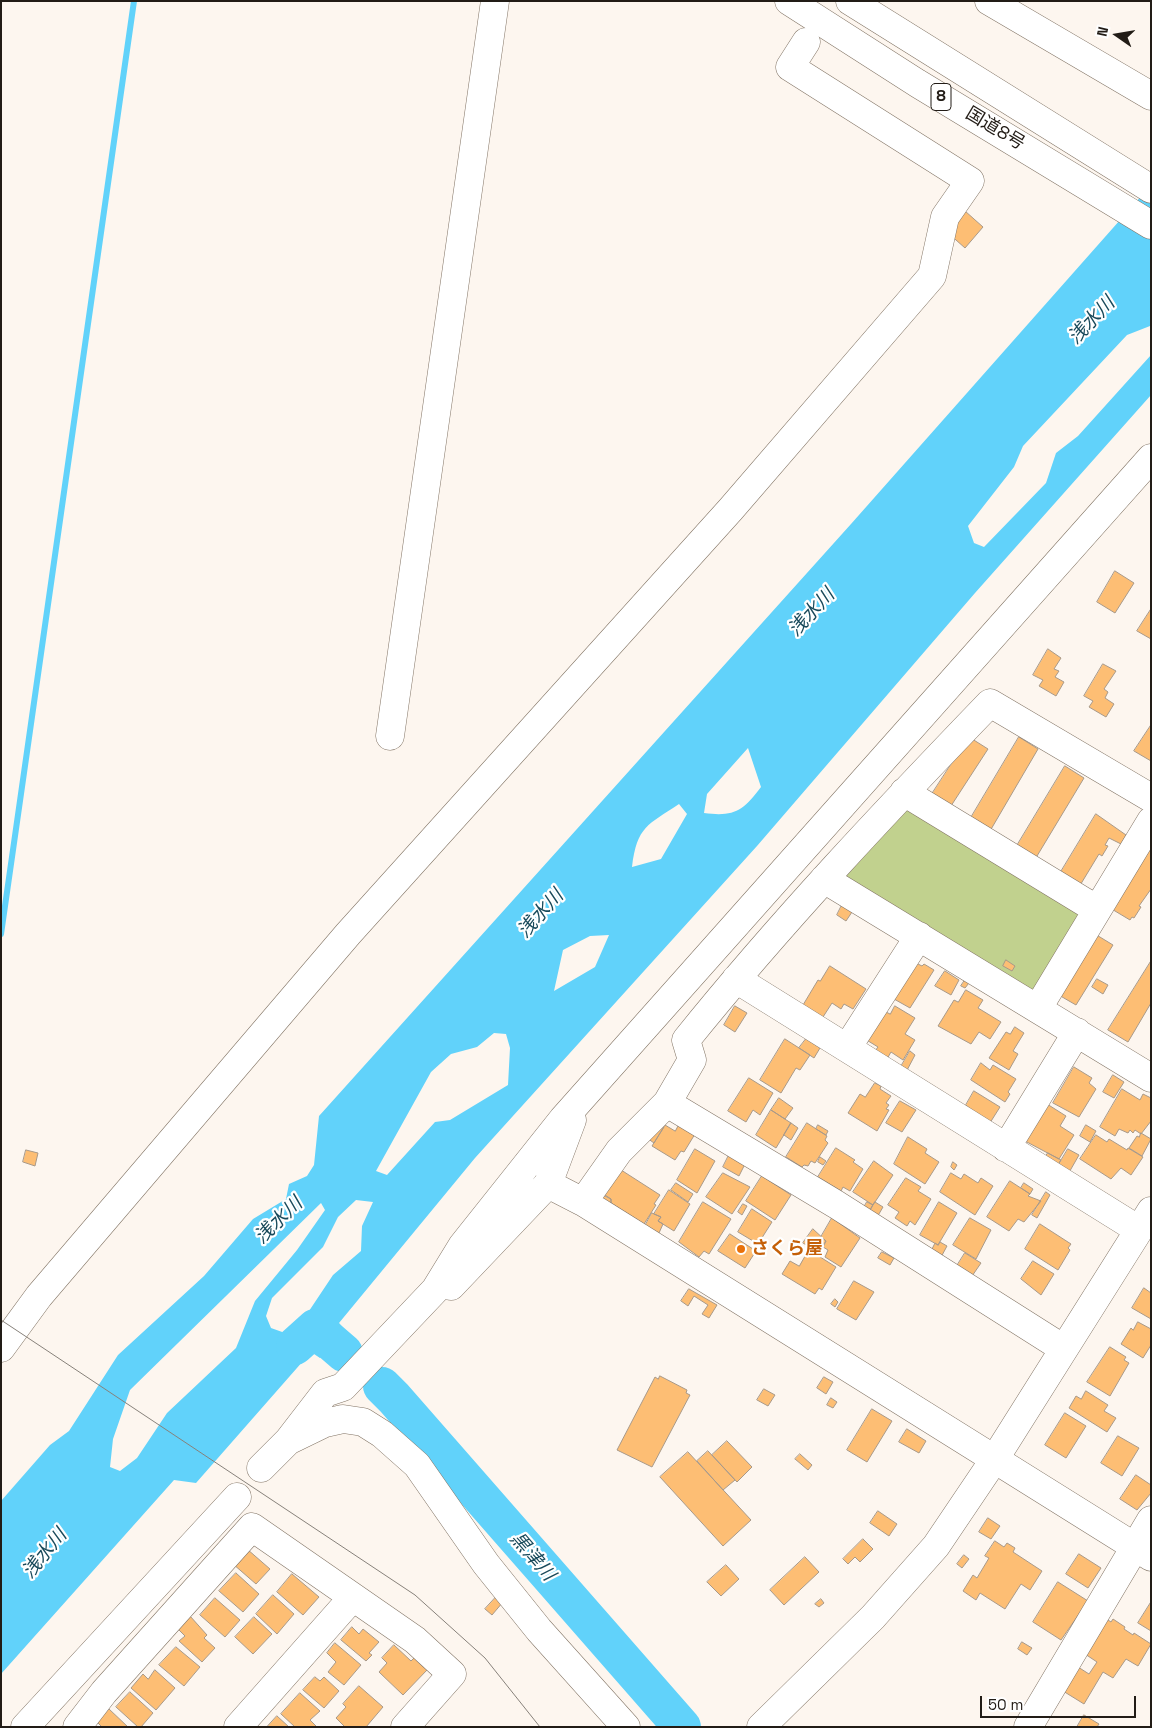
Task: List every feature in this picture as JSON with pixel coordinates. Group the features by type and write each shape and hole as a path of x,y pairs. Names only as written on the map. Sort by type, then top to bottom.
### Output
{"main road":[{"path":"390,736 495,1"},
{"name":"国道8号","path":"789,1 917,83 1151,225"},
{"name":"国道8号","path":"850,1 1151,189"},
{"path":"989,1 1151,96"},
{"path":"1,1348 39,1296 348,934 730,509 932,276 945,217 970,181 790,67 806,42"},
{"path":"261,1468 288,1441 325,1393 343,1388 435,1290 462,1246 579,1100 1151,458"},
{"path":"583,1202 619,1151 667,1103 692,1060 686,1040 736,978 904,792 990,703 1151,798"},
{"path":"904,792 1096,909"},
{"path":"1038,1008 1096,909 1151,821"},
{"path":"824,879 1151,1078"},
{"path":"847,1048 919,936"},
{"path":"736,978 1006,1148 1145,1221 994,1460 936,1546 873,1617 761,1727"},
{"path":"1006,1148 1077,1032"},
{"path":"435,1290 449,1288 548,1184 579,1100"},
{"path":"667,1103 846,1211 1064,1349"},
{"path":"548,1184 583,1202 1143,1552"},
{"path":"288,1441 325,1423 343,1419 363,1422 401,1449 417,1465 486,1564 539,1630 626,1727"},
{"path":"25,1727 237,1497"},
{"path":"1028,1727 1143,1552 1151,1520"},
{"path":"77,1727 104,1692 252,1527 415,1640 452,1674 405,1727"},
{"path":"238,1727 353,1597"}],"green space":[{"path":"908,802 1088,912 1035,1000 849,887 846,873"}],"water":[{"name":"浅水川","path":"1151,185 1151,328 1150,326 1127,335 1023,446 1014,467 968,526 974,543 984,547 1046,483 1056,453 1078,436 1151,355 1151,395 975,593 757,846 475,1158 339,1323 345,1330 320,1358 311,1352 196,1483 174,1480 1,1674 1,1501 50,1445 69,1431 118,1355 204,1276 253,1219 286,1199 289,1184 307,1176 314,1165 319,1116 851,524","holes":["748,748 761,787 749,802 730,813 704,813 707,794","679,804 687,814 661,859 632,867 637,843 652,822","609,935 595,967 554,991 563,950 590,936","494,1033 506,1034 510,1048 508,1085 450,1120 435,1122 387,1175 376,1171 431,1072 451,1054 477,1047","356,1200 373,1202 362,1226 361,1251 333,1275 297,1329 285,1333 271,1328 266,1316 272,1298 323,1247 338,1217","321,1203 325,1210 297,1250 255,1301 236,1348 167,1413 137,1458 120,1471 110,1467 113,1439 130,1390"]}],"building":[{"path":"965,211 983,227 965,248 947,232"},
{"path":"1115,571 1134,583 1115,613 1097,602"},
{"path":"1151,609 1151,639 1137,631"},
{"path":"1048,649 1061,658 1054,669 1059,671 1055,677 1064,682 1056,696 1039,686 1043,680 1033,675"},
{"path":"1103,664 1116,671 1104,689 1108,692 1105,698 1114,704 1106,717 1089,707 1093,701 1084,696"},
{"path":"1151,725 1151,761 1134,751"},
{"path":"969,737 988,749 949,809 930,797"},
{"path":"1019,737 1038,749 990,831 969,821"},
{"path":"1065,766 1084,778 1034,861 1015,849"},
{"path":"1096,814 1126,835 1121,844 1109,838 1105,845 1108,846 1102,856 1099,854 1079,887 1059,875"},
{"path":"1147,847 1151,849 1151,889 1139,906 1141,907 1134,918 1132,917 1130,920 1110,908"},
{"path":"842,905 852,912 846,921 837,915"},
{"path":"1090,931 1113,945 1076,1005 1057,994"},
{"path":"1006,960 1015,966 1012,971 1003,966"},
{"path":"1151,961 1151,1003 1128,1042 1108,1030"},
{"path":"914,962 922,966 924,964 934,970 910,1008 894,999"},
{"path":"830,966 866,989 853,1009 844,1004 841,1009 832,1003 823,1017 803,1005 818,980 820,981"},
{"path":"945,971 959,980 951,995 935,986"},
{"path":"1097,979 1108,985 1103,994 1092,987"},
{"path":"965,980 969,983 965,988 961,986"},
{"path":"966,990 983,1000 978,1008 1001,1022 990,1039 979,1032 971,1044 938,1026 954,1000 958,1002"},
{"path":"735,1006 747,1013 735,1032 724,1025"},
{"path":"895,1006 915,1018 905,1034 915,1040 903,1060 891,1052 887,1059 875,1051 878,1047 865,1039 882,1010 890,1014"},
{"path":"1015,1027 1024,1033 1013,1051 1018,1054 1009,1070 989,1058 1006,1032 1010,1034"},
{"path":"785,1039 810,1055 800,1070 796,1068 781,1093 760,1080"},
{"path":"806,1039 820,1048 814,1058 799,1048"},
{"path":"910,1051 915,1055 905,1074 899,1070"},
{"path":"981,1063 990,1070 993,1065 1016,1079 1008,1092 1010,1094 1005,1102 971,1080"},
{"path":"1074,1067 1092,1078 1089,1083 1096,1089 1079,1117 1053,1103"},
{"path":"1113,1075 1124,1082 1114,1098 1103,1092"},
{"path":"749,1078 773,1093 760,1115 753,1110 746,1122 728,1111"},
{"path":"875,1083 881,1086 880,1089 891,1096 886,1103 889,1105 886,1109 889,1110 877,1131 848,1113 860,1094 865,1097"},
{"path":"1122,1089 1140,1100 1143,1094 1151,1098 1151,1121 1141,1134 1135,1130 1133,1133 1130,1130 1128,1133 1119,1129 1115,1136 1100,1127"},
{"path":"974,1091 1000,1107 988,1126 966,1105"},
{"path":"779,1098 793,1108 785,1119 771,1110"},
{"path":"900,1101 916,1110 902,1132 886,1123"},
{"path":"1047,1104 1066,1116 1060,1126 1074,1135 1059,1159 1025,1141"},
{"path":"771,1110 791,1123 776,1148 756,1135"},
{"path":"681,1121 695,1134 684,1152 681,1151 675,1160 652,1146 665,1125 675,1131"},
{"path":"656,1123 664,1127 654,1143 647,1138"},
{"path":"791,1123 798,1128 791,1140 784,1135"},
{"path":"807,1123 827,1136 825,1140 828,1143 815,1163 811,1161 808,1166 804,1165 802,1167 786,1157"},
{"path":"818,1125 828,1131 826,1135 816,1129"},
{"path":"1086,1125 1096,1131 1090,1142 1080,1136"},
{"path":"1141,1133 1151,1139 1142,1156 1129,1148"},
{"path":"1096,1135 1107,1142 1109,1139 1143,1157 1131,1175 1121,1168 1111,1179 1080,1159"},
{"path":"908,1137 927,1149 925,1153 939,1162 925,1184 894,1164"},
{"path":"836,1148 855,1160 853,1162 863,1169 850,1191 843,1187 841,1191 818,1177"},
{"path":"695,1149 715,1161 697,1193 677,1180"},
{"path":"1068,1149 1079,1155 1067,1176 1056,1169"},
{"path":"26,1150 38,1153 35,1166 23,1162"},
{"path":"730,1153 746,1162 739,1176 723,1167"},
{"path":"1048,1153 1061,1160 1055,1170 1042,1162"},
{"path":"820,1157 826,1161 823,1165 818,1162"},
{"path":"874,1161 893,1175 873,1205 853,1192"},
{"path":"953,1162 957,1165 954,1170 951,1167"},
{"path":"618,1168 660,1195 644,1224 611,1203 611,1199 602,1193"},
{"path":"723,1173 750,1187 732,1214 706,1197"},
{"path":"951,1173 961,1179 964,1174 978,1183 981,1178 993,1186 975,1215 940,1192"},
{"path":"762,1176 791,1195 775,1220 746,1201"},
{"path":"906,1178 921,1187 918,1191 931,1199 915,1225 910,1221 907,1226 895,1218 899,1212 888,1205"},
{"path":"1010,1181 1030,1194 1028,1196 1041,1201 1024,1222 1018,1219 1009,1231 987,1217"},
{"path":"676,1183 693,1194 688,1202 671,1190"},
{"path":"1024,1183 1033,1189 1030,1194 1021,1188"},
{"path":"669,1190 690,1204 674,1231 658,1221 661,1217 654,1214"},
{"path":"1046,1192 1050,1195 1037,1218 1032,1215"},
{"path":"603,1195 611,1199 611,1204 601,1198"},
{"path":"703,1202 731,1219 709,1254 704,1251 699,1257 679,1242"},
{"path":"867,1202 873,1205 868,1214 862,1211"},
{"path":"875,1202 883,1207 876,1219 868,1214"},
{"path":"939,1202 957,1213 938,1245 920,1235"},
{"path":"743,1204 747,1206 742,1215 738,1212"},
{"path":"752,1209 772,1222 758,1244 738,1232"},
{"path":"652,1213 661,1217 658,1221 663,1224 659,1233 645,1226"},
{"path":"832,1218 860,1238 841,1267 825,1257 828,1250 823,1247 826,1241 821,1237"},
{"path":"970,1218 991,1230 976,1259 953,1245"},
{"path":"1040,1224 1071,1244 1068,1248 1070,1250 1058,1270 1025,1249"},
{"path":"813,1229 826,1241 818,1252 803,1243"},
{"path":"730,1234 756,1251 745,1268 718,1251"},
{"path":"940,1242 947,1246 940,1259 930,1253 935,1243 938,1245"},
{"path":"809,1250 836,1267 822,1290 819,1288 815,1294 782,1274 790,1261 799,1266"},
{"path":"882,1252 894,1258 890,1265 878,1258"},
{"path":"965,1253 981,1263 970,1279 955,1269"},
{"path":"1033,1261 1054,1274 1041,1295 1021,1279"},
{"path":"854,1281 874,1292 856,1320 837,1309"},
{"path":"1144,1288 1151,1293 1151,1319 1132,1308"},
{"path":"689,1289 717,1305 709,1318 702,1314 708,1305 694,1296 688,1306 681,1301"},
{"path":"835,1299 838,1302 835,1307 831,1304"},
{"path":"1138,1322 1151,1329 1151,1345 1143,1358 1121,1344 1131,1328 1133,1330"},
{"path":"1110,1347 1126,1357 1124,1360 1129,1363 1110,1396 1087,1382"},
{"path":"660,1376 687,1390 686,1393 690,1395 652,1467 617,1450 655,1377 658,1379"},
{"path":"824,1377 833,1382 826,1394 817,1388"},
{"path":"764,1389 775,1395 768,1406 757,1400"},
{"path":"1086,1391 1108,1405 1104,1411 1116,1418 1107,1432 1069,1408 1076,1396 1081,1399"},
{"path":"831,1398 837,1402 833,1408 827,1405"},
{"path":"872,1409 892,1421 867,1462 847,1450"},
{"path":"1065,1413 1086,1426 1066,1458 1045,1445"},
{"path":"907,1429 926,1441 919,1453 899,1442"},
{"path":"1118,1436 1139,1448 1122,1476 1101,1463"},
{"path":"727,1441 752,1467 737,1482 712,1455"},
{"path":"708,1451 735,1480 723,1490 697,1461"},
{"path":"688,1452 751,1520 723,1546 660,1477"},
{"path":"800,1454 812,1465 808,1470 795,1459"},
{"path":"1136,1475 1151,1485 1151,1493 1137,1510 1120,1499"},
{"path":"878,1511 897,1524 889,1536 870,1523"},
{"path":"988,1518 1000,1526 991,1539 979,1532"},
{"path":"863,1539 873,1549 860,1562 855,1557 848,1564 843,1559"},
{"path":"995,1541 1004,1547 1007,1543 1015,1548 1013,1552 1042,1571 1030,1590 1021,1584 1005,1609 980,1593 976,1600 963,1591 973,1575 977,1578 989,1558 985,1556"},
{"path":"247,1549 270,1569 256,1584 233,1564"},
{"path":"1079,1554 1101,1568 1088,1588 1066,1574"},
{"path":"964,1555 969,1559 962,1568 957,1564"},
{"path":"805,1557 819,1572 784,1605 770,1590"},
{"path":"726,1565 739,1579 721,1596 707,1582"},
{"path":"236,1573 259,1594 243,1612 219,1591"},
{"path":"292,1574 319,1597 303,1615 277,1592"},
{"path":"1058,1582 1088,1601 1061,1640 1033,1622"},
{"path":"273,1595 294,1614 277,1634 256,1614"},
{"path":"497,1596 503,1602 492,1615 485,1609"},
{"path":"215,1598 240,1620 225,1637 200,1615"},
{"path":"821,1599 824,1603 819,1607 815,1604"},
{"path":"1151,1602 1151,1631 1138,1623"},
{"path":"190,1616 207,1635 204,1638 215,1648 202,1662 179,1641 185,1636 178,1629"},
{"path":"1102,1616 1111,1622 1113,1619 1133,1635 1134,1633 1151,1644 1138,1666 1126,1659 1113,1678 1103,1672 1084,1704 1063,1691 1078,1667 1089,1674 1097,1662 1085,1654"},
{"path":"254,1617 272,1634 253,1654 235,1637"},
{"path":"352,1627 359,1634 363,1629 379,1642 369,1653 372,1655 366,1661 341,1640"},
{"path":"1022,1642 1032,1648 1027,1655 1018,1649"},
{"path":"335,1643 361,1665 344,1685 328,1672 336,1662 327,1653"},
{"path":"394,1645 411,1661 414,1658 427,1670 403,1695 379,1672 387,1663 382,1658"},
{"path":"176,1647 200,1667 184,1686 159,1665"},
{"path":"155,1670 175,1688 156,1710 131,1688 143,1674 148,1679"},
{"path":"315,1677 320,1681 324,1677 339,1691 324,1708 303,1690"},
{"path":"359,1686 383,1707 366,1727 345,1727 336,1718 346,1707 343,1704"},
{"path":"130,1692 153,1713 141,1727 138,1727 116,1707"},
{"path":"300,1693 320,1711 310,1720 317,1727 295,1727 281,1714"},
{"path":"109,1709 128,1727 102,1727 97,1722"},
{"path":"1084,1715 1099,1724 1097,1727 1077,1727"},
{"path":"277,1716 289,1727 267,1727"}],"waterway":[{"path":"1,934 134,1"},
{"name":"黒津川","path":"295,1346 315,1328 344,1353"},
{"name":"黒津川","path":"382,1386 682,1727"}],"tram line":[{"path":"1,1320 415,1595 485,1658 540,1727"}],"place":[{"name":"さくら屋","path":"741,1249"}]}
